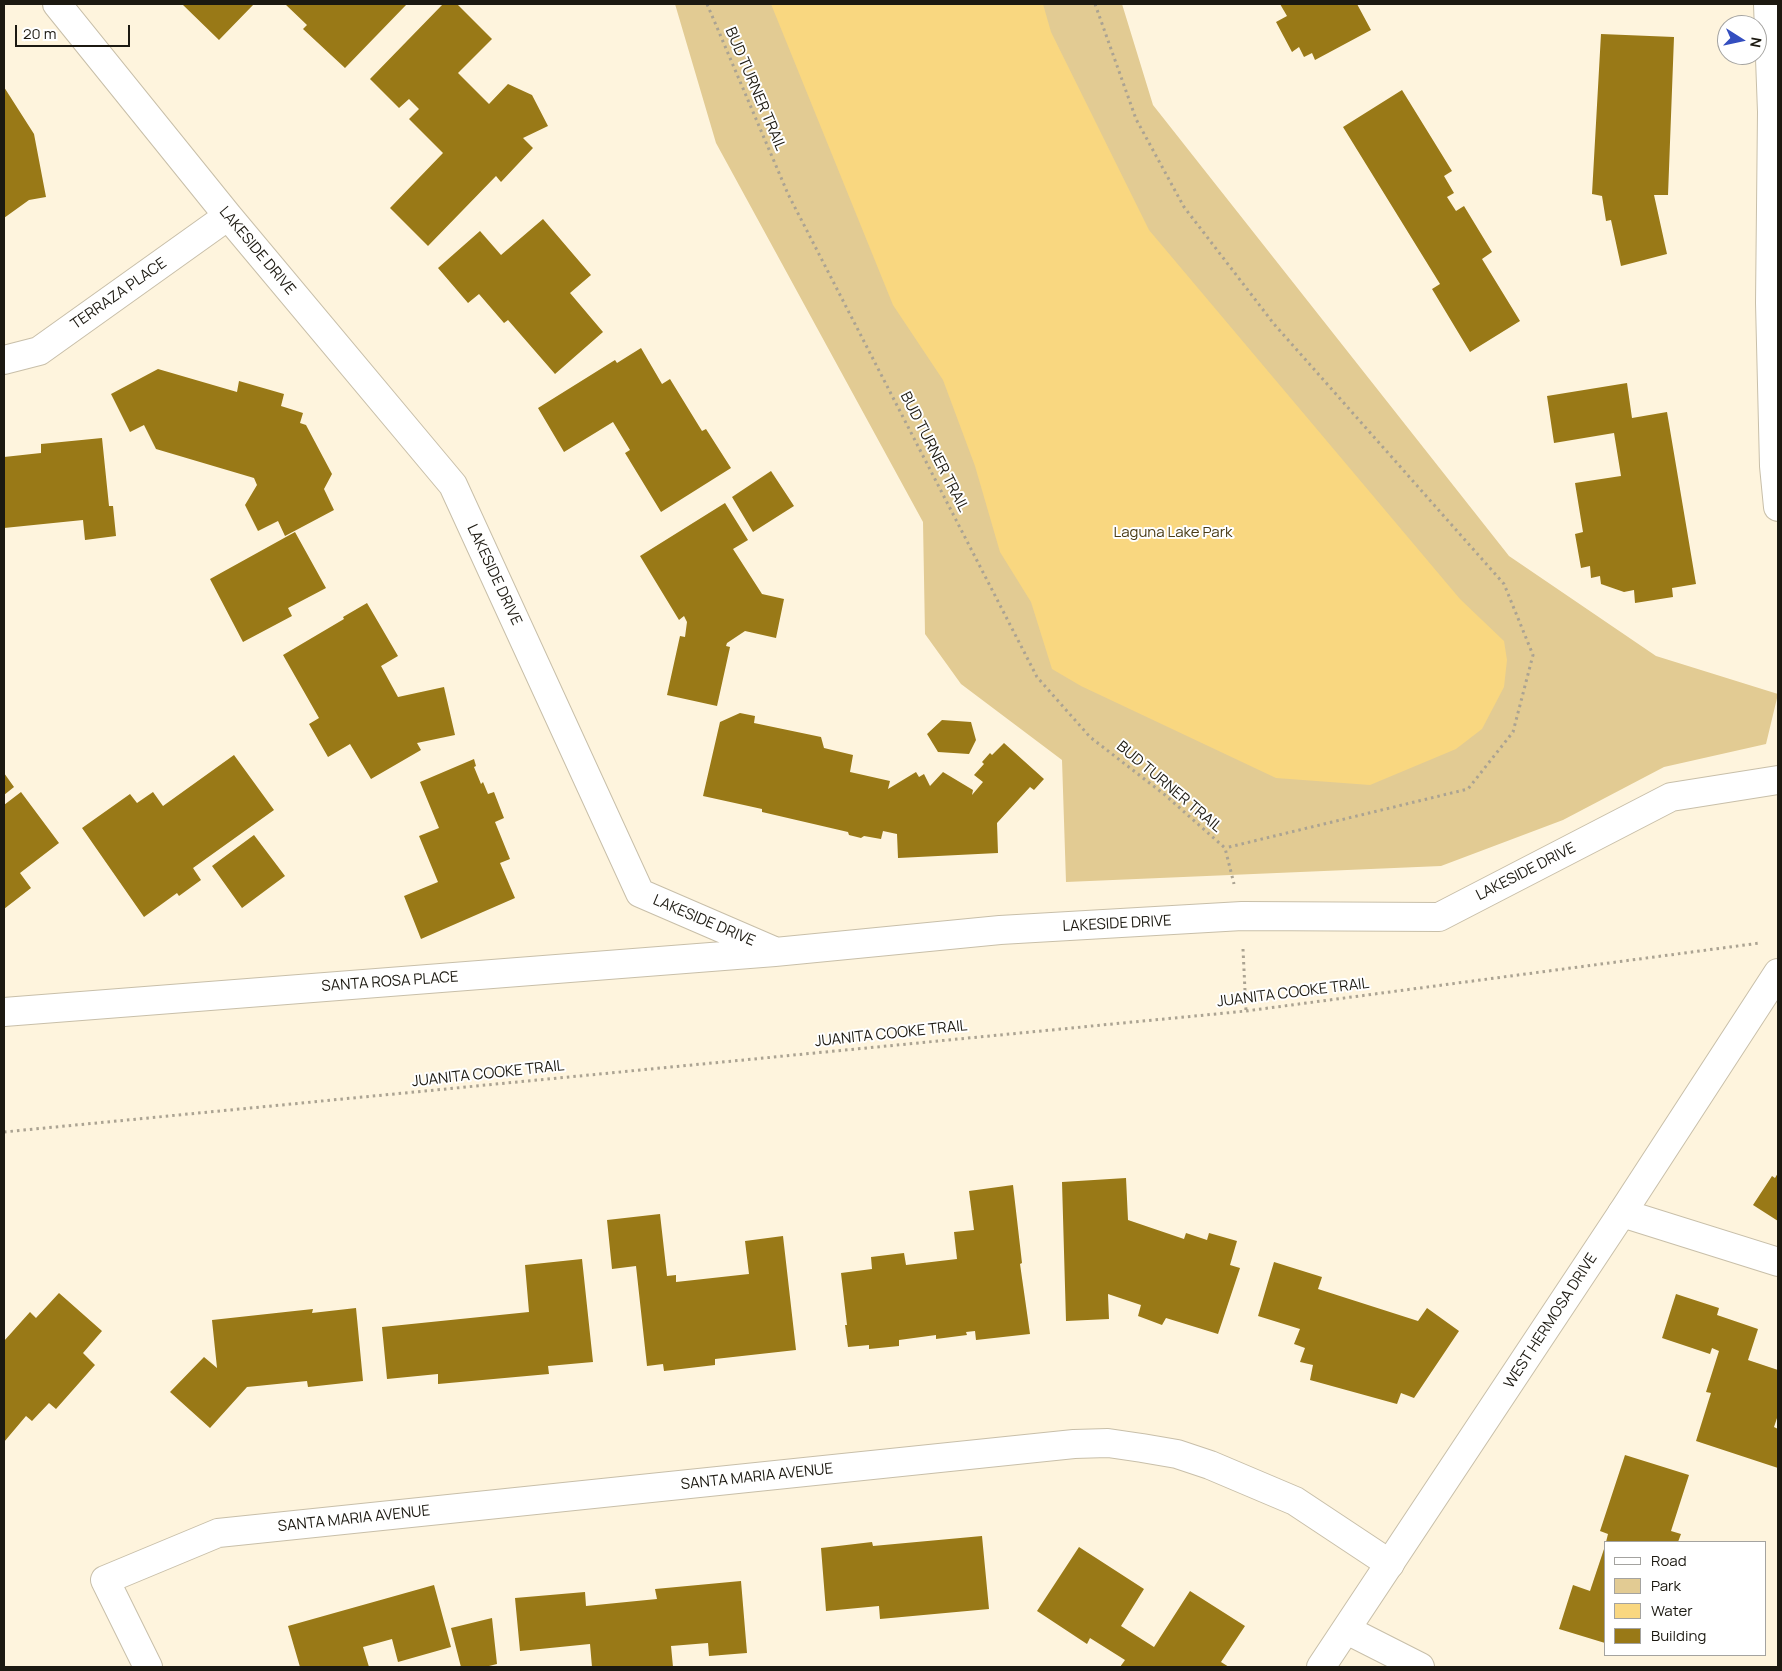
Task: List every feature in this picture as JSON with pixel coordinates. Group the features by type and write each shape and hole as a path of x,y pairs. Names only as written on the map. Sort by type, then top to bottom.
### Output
{"street":[{"name":"LAKESIDE DRIVE","path":"57,4 228,216 452,485 640,893 776,952 1000,930 1232,917 1439,917 1671,797 1778,780"},
{"path":"1768,4 1772,112 1770,303 1774,466 1778,507"},
{"name":"TERRAZA PLACE","path":"4,360 39,351 228,216"},
{"name":"SANTA ROSA PLACE","path":"4,1012 776,952"},
{"name":"WEST HERMOSA DRIVE","path":"1321,1667 1622,1213 1778,973"},
{"path":"1622,1213 1778,1262"},
{"name":"SANTA MARIA AVENUE","path":"148,1667 105,1580 218,1533 1054,1446 1117,1444 1177,1454 1210,1465 1295,1501 1390,1564"},
{"path":"1347,1630 1420,1667"}],"path":[{"name":"BUD TURNER TRAIL","path":"707,4 788,194 1037,676 1090,737 1165,795 1225,848 1468,789 1513,732 1533,655 1504,584 1274,324 1184,207 1136,119 1094,4"},
{"name":"JUANITA COOKE TRAIL","path":"4,1132 1246,1011 1768,942"}],"green space":[{"name":"Laguna Lake Park","path":"675,4 1122,4 1153,105 1509,556 1656,656 1778,694 1766,744 1664,767 1563,820 1441,866 1066,882 1062,760 961,684 925,634 923,522 716,143"}],"water":[{"path":"771,4 1043,4 1051,32 1149,230 1460,599 1504,641 1507,660 1504,687 1482,729 1456,749 1370,785 1276,778 1081,686 1052,669 1031,602 1000,552 975,466 943,380 893,305"}],"building":[{"path":"182,4 254,4 219,40"},
{"path":"285,4 407,4 345,68 303,29 307,25"},
{"path":"443,4 457,4 492,39 458,73 489,104 508,84 532,95 548,126 523,138 533,148 501,182 496,176 428,246 390,208 443,153 409,119 419,109 409,99 399,108 370,79"},
{"path":"1280,4 1357,4 1371,30 1315,60 1312,53 1304,57 1299,47 1292,52 1276,22 1287,16"},
{"path":"1601,34 1674,37 1668,195 1654,195 1667,254 1621,266 1611,220 1606,221 1602,196 1592,194"},
{"path":"4,87 34,134 46,197 29,200 4,218"},
{"path":"1402,90 1452,171 1444,176 1454,193 1447,197 1456,211 1464,206 1492,252 1482,259 1520,321 1470,352 1432,289 1440,284 1343,127"},
{"path":"543,219 591,275 570,293 603,332 555,374 508,320 504,323 479,294 468,303 438,268 480,231 501,255"},
{"path":"641,348 662,384 670,379 702,431 706,429 731,468 661,512 625,453 630,450 613,422 564,452 538,408 615,360 617,363"},
{"path":"158,369 237,392 239,381 284,394 281,406 303,413 300,423 306,425 332,474 324,489 334,510 285,536 278,521 258,531 245,505 257,485 254,478 156,449 144,425 130,432 111,394"},
{"path":"1627,383 1632,418 1667,412 1696,584 1672,588 1673,597 1635,603 1634,590 1624,592 1601,584 1600,576 1591,578 1590,566 1581,568 1575,534 1583,532 1575,483 1621,476 1614,433 1554,443 1547,396"},
{"path":"102,438 109,506 113,506 116,536 85,540 83,520 4,528 4,457 41,453 41,444"},
{"path":"771,471 794,506 753,532 732,497"},
{"path":"725,503 748,540 733,549 762,594 784,599 776,638 745,631 727,643 726,646 730,647 717,706 667,695 680,636 685,637 687,622 684,616 679,620 640,556"},
{"path":"295,532 326,588 288,608 292,616 243,642 210,579"},
{"path":"367,603 398,656 381,666 398,697 444,687 455,735 417,743 421,750 371,779 350,744 328,757 309,724 319,718 283,655"},
{"path":"740,713 755,716 754,723 821,737 824,748 853,755 850,772 890,781 888,789 916,772 919,777 924,774 930,786 943,772 973,790 972,795 983,782 974,775 984,764 982,762 990,753 992,755 1004,743 1044,779 1034,790 1030,787 997,823 998,853 898,858 897,834 883,831 881,839 864,836 861,838 849,835 848,832 762,812 762,809 703,796 720,722"},
{"path":"942,720 971,722 976,740 969,754 938,752 927,734"},
{"path":"234,755 274,810 193,868 201,880 179,896 177,893 144,917 82,828 130,794 137,803 153,792 163,806"},
{"path":"474,759 476,766 474,767 481,784 483,782 488,794 494,792 504,818 495,822 510,859 500,863 515,898 421,939 404,896 438,882 419,836 439,828 420,782"},
{"path":"4,773 14,787 4,795"},
{"path":"21,792 59,843 20,873 31,888 4,909 4,805"},
{"path":"254,835 285,876 242,908 212,866"},
{"path":"1778,1173 1778,1221 1753,1205 1772,1176 1775,1178"},
{"path":"1126,1178 1128,1220 1184,1239 1186,1233 1207,1240 1209,1233 1237,1241 1230,1265 1240,1268 1218,1334 1166,1318 1162,1325 1138,1316 1141,1305 1108,1294 1109,1319 1066,1321 1062,1182"},
{"path":"1013,1185 1022,1263 1020,1264 1030,1334 976,1340 975,1331 966,1332 967,1335 936,1339 936,1335 899,1340 899,1346 869,1349 869,1345 848,1347 841,1273 872,1269 871,1257 904,1253 906,1265 957,1259 954,1232 974,1230 969,1191"},
{"path":"660,1214 667,1276 676,1275 676,1282 749,1274 745,1241 783,1236 796,1350 715,1359 715,1365 664,1371 663,1364 647,1366 636,1266 612,1269 607,1220"},
{"path":"582,1259 593,1362 548,1366 549,1374 438,1384 438,1374 387,1379 382,1327 529,1312 525,1265"},
{"path":"1274,1262 1322,1277 1318,1289 1418,1321 1427,1308 1459,1331 1414,1398 1401,1393 1397,1404 1310,1380 1313,1365 1300,1362 1305,1348 1294,1344 1300,1329 1258,1316"},
{"path":"59,1293 102,1331 83,1353 95,1365 56,1409 49,1403 32,1421 26,1416 4,1442 4,1341 30,1312 36,1318"},
{"path":"1676,1294 1719,1308 1717,1315 1758,1329 1748,1360 1778,1370 1778,1415 1774,1427 1778,1429 1778,1468 1696,1441 1711,1393 1706,1392 1719,1351 1712,1348 1710,1354 1662,1338"},
{"path":"356,1308 363,1381 308,1387 307,1381 247,1387 210,1428 170,1392 204,1357 217,1368 212,1320 313,1309 312,1313"},
{"path":"1625,1455 1689,1475 1671,1531 1681,1534 1678,1541 1606,1541 1608,1534 1600,1531"},
{"path":"982,1536 989,1609 880,1619 879,1606 826,1611 821,1548 872,1542 873,1546"},
{"path":"1079,1547 1144,1589 1121,1626 1154,1647 1190,1591 1245,1626 1221,1662 1229,1667 1120,1667 1125,1660 1090,1638 1087,1644 1037,1611"},
{"path":"1604,1549 1604,1643 1559,1629 1573,1585 1590,1591"},
{"path":"741,1581 747,1653 709,1656 708,1643 671,1646 673,1667 592,1667 590,1644 520,1651 515,1598 585,1592 586,1606 657,1599 655,1589"},
{"path":"434,1585 451,1647 398,1662 392,1639 363,1647 369,1667 300,1667 288,1626"},
{"path":"492,1618 497,1664 485,1667 461,1667 451,1628"}]}
